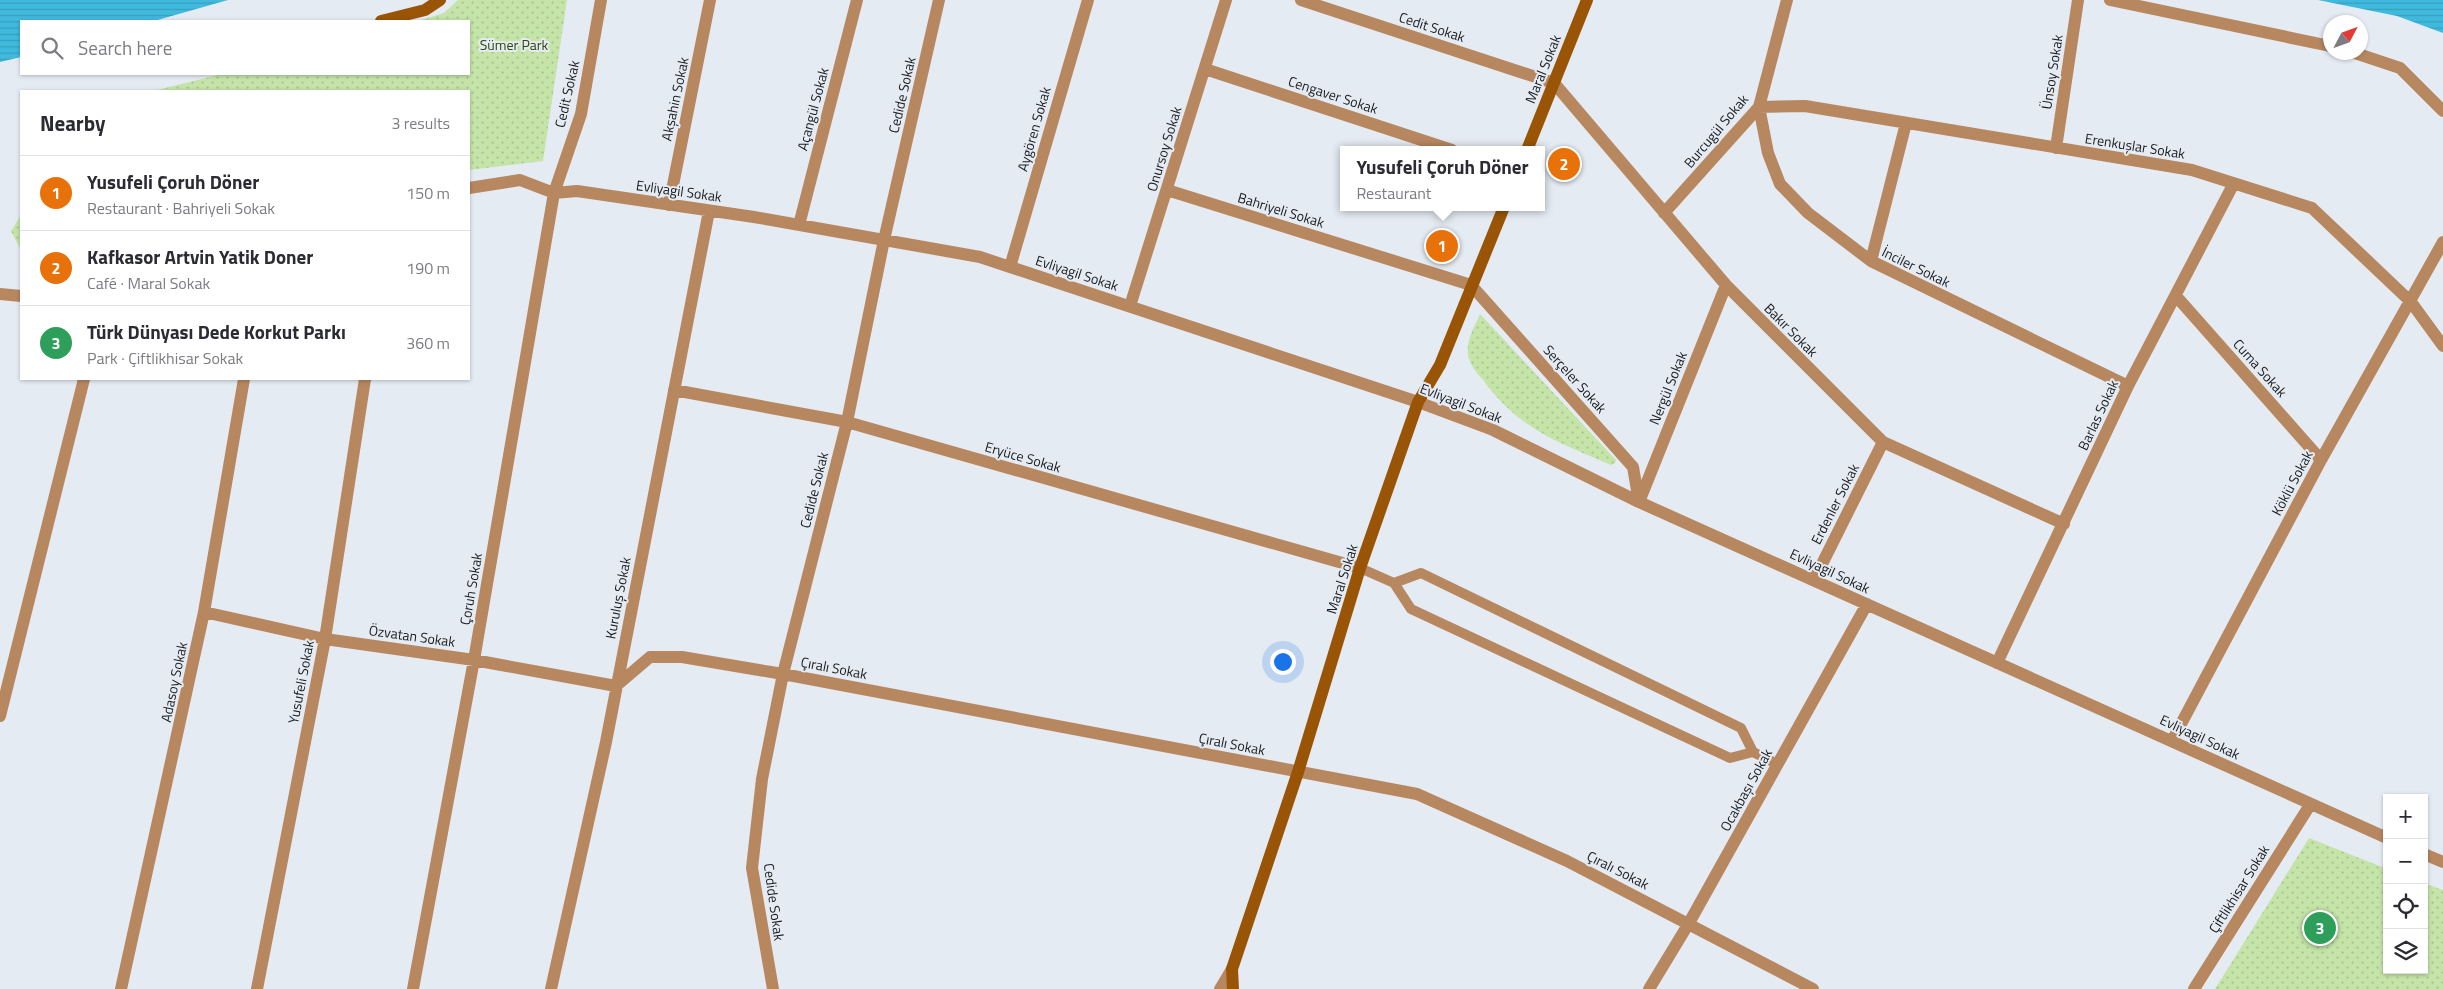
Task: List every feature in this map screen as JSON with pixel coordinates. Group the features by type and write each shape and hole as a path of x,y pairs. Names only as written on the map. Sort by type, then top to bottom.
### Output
{"street":[{"path":"385,20 425,10 440,0"},
{"name":"Cedit Sokak","path":"554,193 581,114 601,0"},
{"name":"Akşahin Sokak","path":"669,205 710,0"},
{"name":"Açangül Sokak","path":"798,225 857,0"},
{"name":"Cedide Sokak","path":"773,989 752,868 762,779 783,674 846,422 884,240 939,0"},
{"name":"Aygören Sokak","path":"1010,266 1088,0"},
{"name":"Onursoy Sokak","path":"1130,306 1226,0"},
{"name":"Cedit Sokak","path":"1301,0 1554,83"},
{"name":"Maral Sokak","path":"1529,146 1587,0"},
{"name":"Burcugül Sokak","path":"1664,213 1759,108 1787,0"},
{"name":"Ünsoy Sokak","path":"2056,148 2078,0"},
{"path":"2110,0 2323,45"},
{"path":"2368,57 2400,68 2443,112"},
{"name":"Cengaver Sokak","path":"1205,68 1440,146"},
{"name":"Bakır Sokak","path":"1554,83 1726,285 1883,442 2064,524"},
{"name":"Erenkuşlar Sokak","path":"1759,108 1805,106 2192,170 2312,208 2411,302 2443,346"},
{"name":"İnciler Sokak","path":"1759,108 1768,153 1780,184 1808,213 1871,261 2128,386"},
{"path":"1871,261 1906,123"},
{"name":"Evliyagil Sokak","path":"470,188 520,180 554,193 577,192 709,210 980,257 1418,402 1494,430 1638,502 2383,836"},
{"name":"Barlas Sokak","path":"1997,664 2128,386 2234,183"},
{"name":"Bahriyeli Sokak","path":"1167,190 1472,285"},
{"name":"Çoruh Sokak","path":"413,989 474,660 554,193"},
{"name":"Kuruluş Sokak","path":"551,989 616,686 709,210"},
{"name":"Maral Sokak","path":"1232,969 1298,772 1360,568 1418,402 1440,365 1502,211"},
{"name":"Köklü Sokak","path":"2172,741 2321,460 2443,242"},
{"name":"Serçeler Sokak","path":"1472,285 1633,467 1638,502"},
{"name":"Nergül Sokak","path":"1638,502 1726,285"},
{"path":"0,294 20,296"},
{"name":"Cuma Sokak","path":"2176,296 2321,460"},
{"path":"0,716 84,380"},
{"name":"Adasoy Sokak","path":"121,989 204,612 244,380"},
{"name":"Yusufeli Sokak","path":"257,989 326,639 365,380"},
{"name":"Eryüce Sokak","path":"674,390 846,422 1360,568"},
{"name":"Erdenler Sokak","path":"1814,580 1883,442"},
{"name":"Ocakbaşı Sokak","path":"1649,989 1867,604"},
{"name":"Özvatan Sokak","path":"204,612 326,639 474,660 616,686"},
{"name":"Çıralı Sokak","path":"616,686 650,657 682,657 783,674 1417,794 1567,861 1813,989"},
{"name":"Çiftlikhisar Sokak","path":"2194,989 2310,805"},
{"path":"2428,856 2443,862"},
{"path":"1220,989 1232,969"},
{"path":"1232,969 1233,989"}],"lane":[{"path":"1360,568 1394,583 1411,608 1420,613 1730,758 1752,752"},
{"path":"1394,583 1421,573 1741,728 1752,752 1777,764"}],"green space":[{"name":"Sümer Park","path":"458,0 567,0 543,161 470,170 470,90 157,90 218,75 470,75 470,20 421,20 444,13"},
{"path":"20,217 20,248 11,231"},
{"path":"1480,314 1616,460 1615,463 1611,465 1556,441 1525,422 1497,397 1476,371 1469,358 1470,338"},
{"path":"2309,838 2383,867 2383,974 2428,974 2428,884 2443,890 2443,989 2215,989"}],"water":[{"path":"0,0 228,0 158,20 20,20 20,57 0,62"},
{"path":"2318,0 2443,0 2443,33 2397,16"}],"place":[{"name":"Kafkasor Artvin Yatik Doner","path":"1564,164"},
{"name":"Yusufeli Çoruh Döner","path":"1442,246"},
{"name":"Türk Dünyası Dede Korkut Parkı","path":"2320,928"}]}
